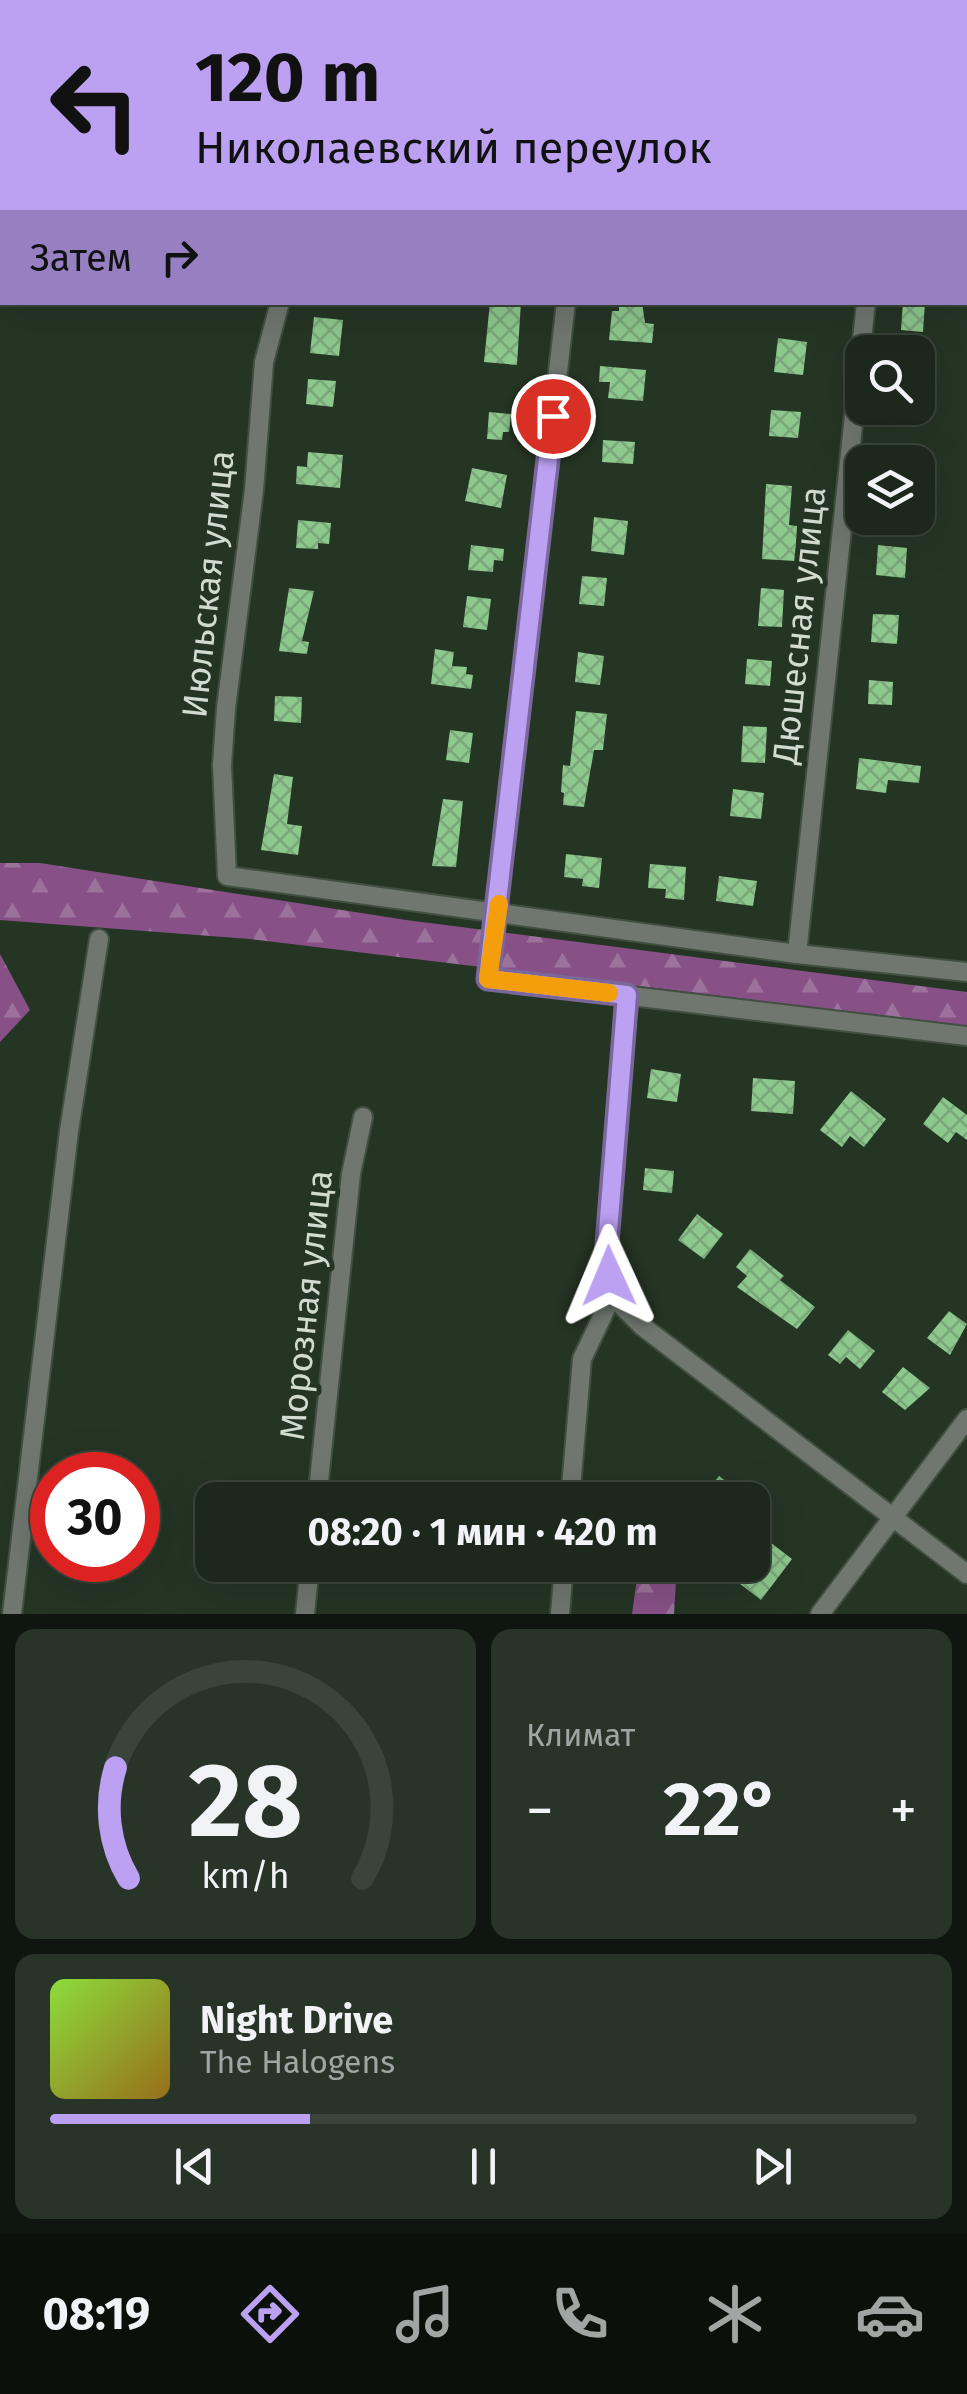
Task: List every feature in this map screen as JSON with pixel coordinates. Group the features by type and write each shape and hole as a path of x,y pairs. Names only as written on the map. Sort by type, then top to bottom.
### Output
{"street":[{"name":"Июльская улица","path":"279,305 264,362 254,490 226,708 222,765 227,876 498,910"},
{"path":"566,305 488,979 967,1036"},
{"name":"Дюшесная улица","path":"798,954 866,305"},
{"path":"498,910 798,954 967,972"},
{"path":"12,1614 69,1131 99,939"},
{"path":"572,1482 582,1359 612,1296 606,1256 627,995"},
{"name":"Морозная улица","path":"319,1482 352,1174 362,1117"},
{"path":"612,1296 642,1326 967,1574"},
{"path":"820,1614 967,1419"},
{"path":"305,1614 308,1582"},
{"path":"560,1614 563,1582"}],"green space":[{"path":"0,863 40,863 406,920 967,992 967,1026 250,939 0,920"},
{"path":"0,954 30,1010 0,1042"},
{"path":"637,1582 676,1582 674,1614 632,1614"}],"building":[{"path":"490,305 521,305 517,365 484,362"},
{"path":"619,305 642,305 645,323 654,324 652,343 609,340 612,311 619,311"},
{"path":"903,305 925,305 923,332 901,330"},
{"path":"314,317 343,320 339,356 310,353"},
{"path":"778,338 807,342 803,375 774,372"},
{"path":"600,366 646,370 643,401 608,398 610,382 599,382"},
{"path":"308,379 336,381 333,407 306,404"},
{"path":"771,410 801,412 798,438 769,436"},
{"path":"489,412 511,414 509,432 503,432 502,440 487,439"},
{"path":"603,440 635,442 633,464 602,462"},
{"path":"308,452 343,455 340,488 296,484 297,466 307,467"},
{"path":"472,468 507,475 501,508 465,501"},
{"path":"766,484 792,486 789,525 797,526 795,561 762,559"},
{"path":"594,517 628,521 624,555 591,551"},
{"path":"298,520 331,523 329,544 318,543 318,549 296,548"},
{"path":"471,545 504,549 503,561 494,560 493,572 468,570"},
{"path":"878,545 907,548 905,578 876,575"},
{"path":"582,576 607,578 604,606 579,604"},
{"path":"289,588 314,591 302,641 309,642 307,654 279,651"},
{"path":"761,588 784,590 782,627 758,626"},
{"path":"467,596 491,599 487,630 463,627"},
{"path":"873,614 899,615 897,644 871,642"},
{"path":"435,649 454,652 452,666 467,667 466,674 473,675 471,689 431,684"},
{"path":"578,652 604,656 600,685 575,682"},
{"path":"747,659 772,661 770,686 745,684"},
{"path":"869,680 893,682 892,705 868,704"},
{"path":"275,696 302,697 301,723 274,721"},
{"path":"576,711 607,714 603,750 594,750 584,807 563,805 561,792 563,765 570,766"},
{"path":"743,726 767,727 765,763 741,762"},
{"path":"450,730 473,733 469,763 446,760"},
{"path":"859,758 921,766 919,783 888,780 886,793 856,789"},
{"path":"274,774 293,777 287,824 302,826 298,855 261,850"},
{"path":"733,789 764,793 761,819 730,816"},
{"path":"443,799 463,801 456,867 432,866"},
{"path":"566,854 602,858 599,888 582,886 583,879 564,877"},
{"path":"650,864 686,867 684,900 665,898 666,889 648,888"},
{"path":"719,876 757,881 753,906 716,901"},
{"path":"651,1069 681,1074 677,1102 647,1098"},
{"path":"753,1078 795,1081 793,1114 751,1111"},
{"path":"851,1091 886,1119 864,1147 850,1136 842,1147 820,1130"},
{"path":"943,1097 967,1115 967,1140 956,1132 948,1143 923,1124"},
{"path":"645,1168 674,1171 672,1193 643,1190"},
{"path":"697,1214 723,1234 704,1259 678,1240"},
{"path":"750,1249 784,1276 780,1280 815,1307 797,1329 737,1287 747,1276 736,1267"},
{"path":"949,1311 967,1324 950,1355 927,1338"},
{"path":"848,1330 875,1351 860,1369 846,1357 840,1364 828,1355"},
{"path":"903,1367 930,1388 905,1410 882,1392"},
{"path":"770,1542 792,1559 761,1600 738,1582 770,1582"}],"slow traffic":[{"path":"499,904 488,979 609,993"}],"route":[{"path":"553,416 488,979 627,995 606,1256 609,1276"}]}
